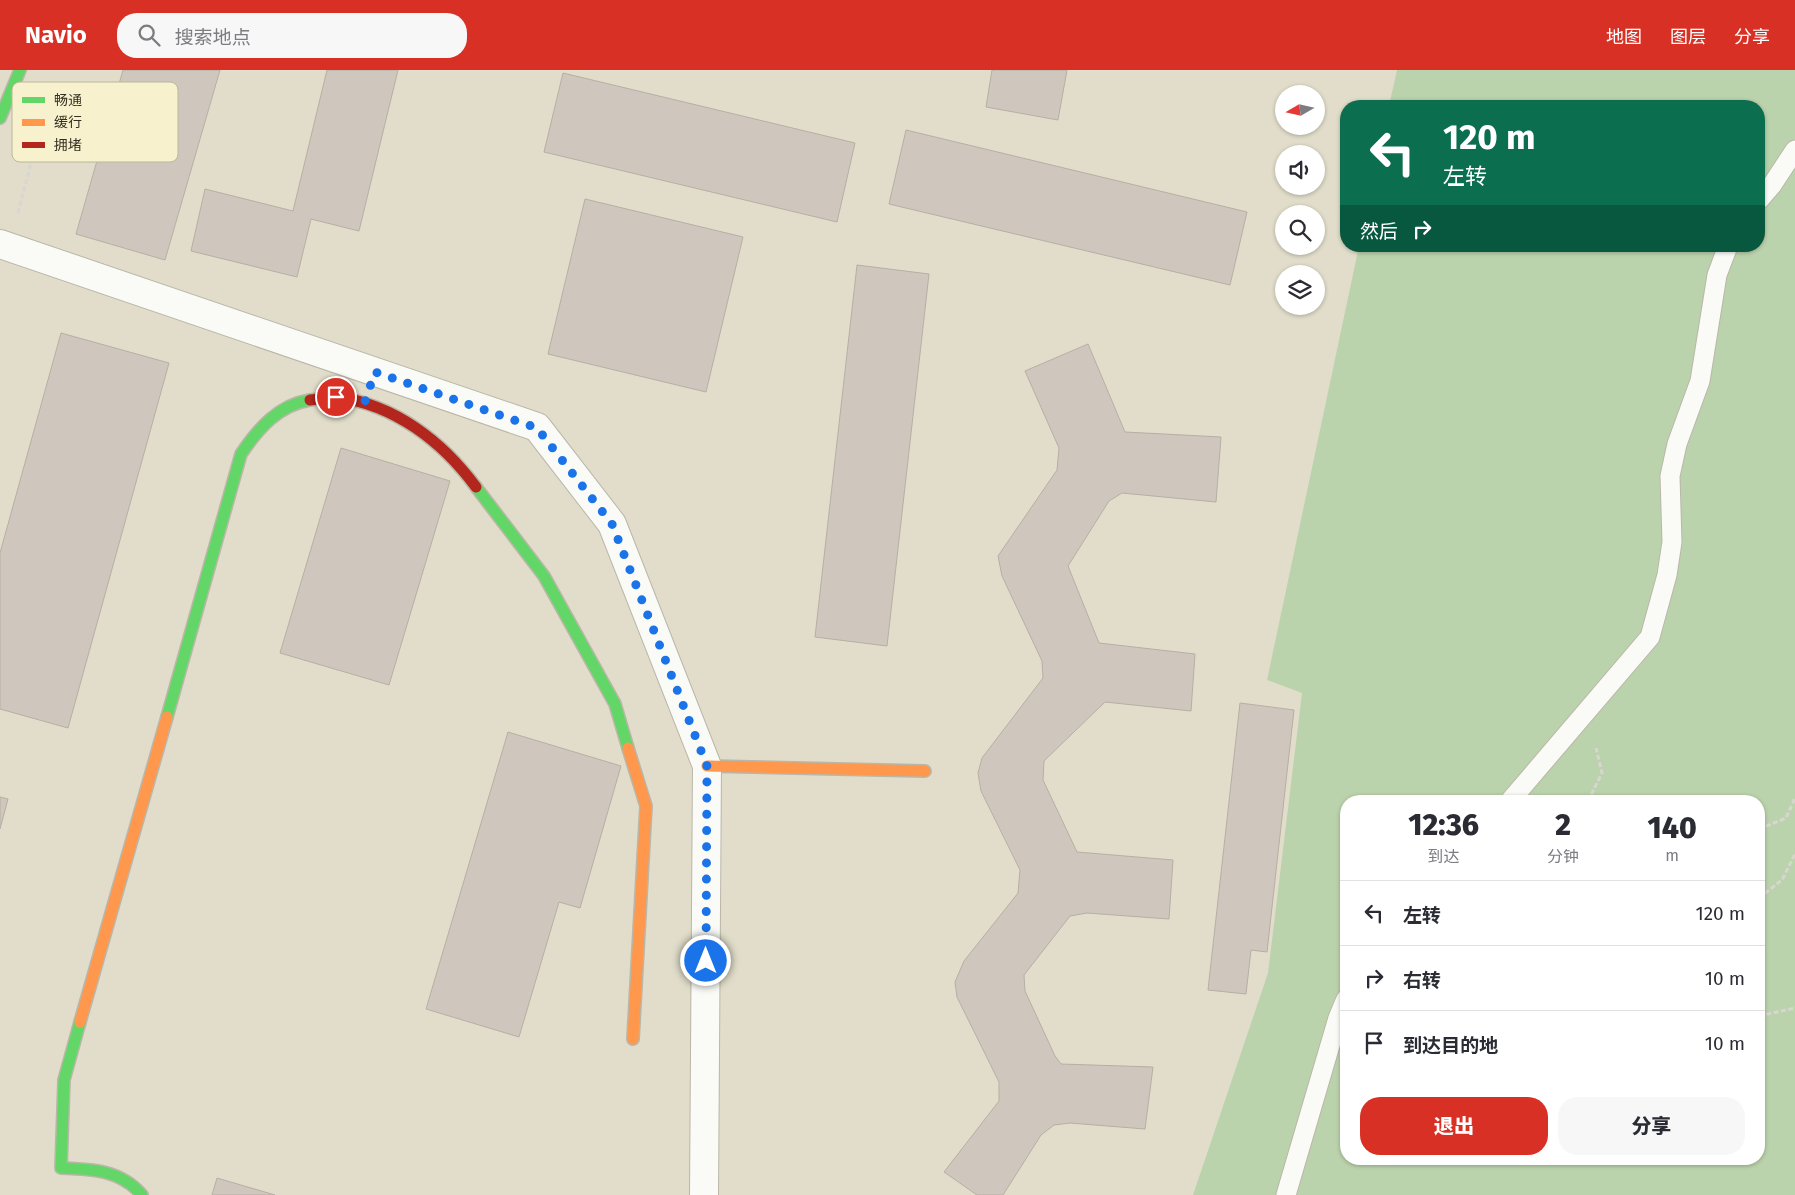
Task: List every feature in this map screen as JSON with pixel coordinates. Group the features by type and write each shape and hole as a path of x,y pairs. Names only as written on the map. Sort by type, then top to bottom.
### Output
{"main road":[{"path":"15,82 20,70"},
{"path":"0,96 3,79"},
{"path":"0,118 12,89"},
{"path":"142,1195 122,1176 100,1170 60,1168 64,1080 241,454 258,430 280,411 307,400 336,397 382,409 424,432 459,464 544,576 615,704 646,806 633,1039"},
{"path":"707,766 925,771"}],"street":[{"path":"4,246 537,428 612,524 707,766 704,1195"},
{"path":"364,404 375,372"}],"lane":[{"path":"1765,193 1795,150"},
{"path":"1515,795 1650,637 1667,575 1672,542 1670,476 1677,444 1700,381 1717,275 1726,252"},
{"path":"1286,1195 1340,1013"}],"path":[{"path":"4,246 29,162"},
{"path":"1587,711 1602,773 1591,795"},
{"path":"1765,827 1786,818 1795,798"},
{"path":"1765,893 1782,880 1795,854"},
{"path":"1765,1015 1795,1008"}],"green space":[{"path":"1397,70 1795,70 1795,1195 1193,1195 1268,973 1302,693 1267,680 1358,252 1765,252 1765,100 1390,100"}],"building":[{"path":"123,70 220,70 165,260 76,234 97,162 178,162 178,82 120,82"},
{"path":"327,70 398,70 359,231 311,219 297,277 191,251 205,189 293,211"},
{"path":"992,70 1067,70 1058,120 986,107"},
{"path":"563,73 855,143 837,222 544,152"},
{"path":"906,130 1247,212 1230,285 889,204"},
{"path":"585,199 743,237 706,392 548,354"},
{"path":"857,265 929,274 887,646 815,637"},
{"path":"61,333 169,363 68,728 0,709 0,553"},
{"path":"1088,344 1125,432 1221,437 1216,502 1122,493 1109,501 1068,566 1099,643 1195,654 1191,711 1105,702 1044,761 1043,780 1077,852 1173,860 1169,919 1087,913 1070,916 1024,975 1025,991 1055,1056 1061,1064 1153,1067 1145,1129 1070,1123 1054,1125 1041,1135 1003,1195 977,1195 944,1172 999,1101 999,1082 957,997 955,982 964,961 1018,893 1020,870 981,791 978,773 982,758 1043,678 1042,661 1002,576 998,556 1057,470 1059,448 1025,371"},
{"path":"341,448 450,481 389,685 280,653"},
{"path":"1240,703 1294,710 1267,952 1251,950 1246,994 1208,990"},
{"path":"508,732 621,766 580,908 559,902 519,1037 426,1009"},
{"path":"0,797 8,799 0,829"},
{"path":"217,1178 275,1195 212,1195"}],"traffic: fast":[{"path":"15,82 20,70"},
{"path":"0,118 12,89"},
{"path":"167,717 241,454 254,436 270,420 288,407 310,400"},
{"path":"476,487 544,576 615,704 628,748"},
{"path":"80,1022 64,1080 61,1168 105,1172 125,1180 142,1195"}],"traffic: slow":[{"path":"80,1022 167,717"},
{"path":"628,748 646,806 633,1039"},
{"path":"707,766 925,771"}],"traffic: jam":[{"path":"310,400 337,397 358,401 398,417 432,440 463,470 476,487"}],"route":[{"path":"336,397 364,404 375,372 537,428 612,524 707,766 706,961"}]}
